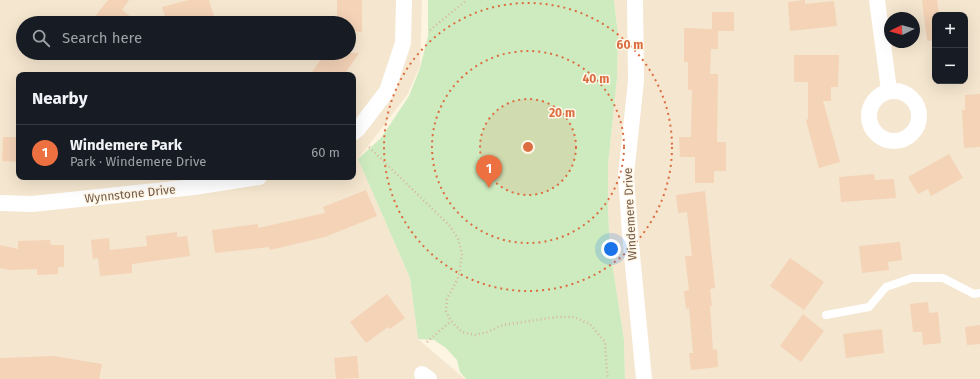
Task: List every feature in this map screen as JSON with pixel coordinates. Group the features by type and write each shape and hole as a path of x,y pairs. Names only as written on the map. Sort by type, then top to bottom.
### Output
{"street":[{"path":"356,131 387,91 403,43 404,0"},
{"name":"Windemere Drive","path":"635,0 636,81 626,175 630,234 644,379"},
{"path":"878,0 889,90"},
{"name":"Wynnstone Drive","path":"0,203 32,204 194,187 240,180"}],"lane":[{"path":"826,315 869,307 886,287 912,278 943,278 974,294 980,293"}],"path":[{"path":"430,30 467,0"},
{"path":"369,147 450,226 458,239 462,254 459,276 447,298 446,311 450,321 462,332 475,334 487,332 503,325 557,317 574,317 590,324 604,342 608,379"},
{"path":"427,342 450,321"}],"shaded area":[{"path":"0,0 422,0 420,66 407,95 358,159 410,278 418,339 465,379 0,379"},
{"path":"614,0 980,0 980,379 625,379 624,340 610,249 608,210 608,165 617,78 618,35"}],"green space":[{"path":"428,0 614,0 618,35 617,78 608,165 608,210 610,249 624,340 625,379 466,379 460,372 457,360 446,348 434,340 418,339 410,278 358,159 381,138 409,96 420,68 428,36"}],"building":[{"path":"108,0 129,0 122,10 130,16 95,16"},
{"path":"189,0 209,0 214,16 165,16 162,7"},
{"path":"337,0 362,0 362,32 356,32 356,16 337,16"},
{"path":"805,0 805,4 834,1 837,26 790,31 788,2"},
{"path":"922,0 937,0 939,12 932,12 932,40 927,41"},
{"path":"712,12 734,12 734,31 718,31 718,49 711,49 710,74 718,74 717,142 726,142 726,171 714,171 714,183 695,183 695,157 680,157 679,137 691,137 692,90 688,90 688,62 684,62 684,28 712,29"},
{"path":"794,55 839,55 838,87 831,87 831,101 823,101 840,162 819,168 806,120 808,119 808,82 794,82"},
{"path":"320,60 354,60 346,72 312,72"},
{"path":"980,94 980,147 964,148 962,110 965,110 965,95"},
{"path":"3,137 16,137 16,162 2,161"},
{"path":"949,154 963,178 931,196 928,189 918,194 908,177"},
{"path":"874,174 875,180 894,179 896,198 841,202 839,177"},
{"path":"366,190 377,216 325,237 270,250 269,247 215,253 212,230 258,224 258,228 325,213 323,207"},
{"path":"705,191 715,288 710,289 713,350 717,349 718,367 691,370 689,353 693,353 689,308 686,309 684,291 689,290 685,256 692,256 687,212 678,213 676,195"},
{"path":"177,232 177,237 187,236 190,256 132,264 132,273 100,276 98,258 93,259 91,240 109,238 110,250 147,246 146,236"},
{"path":"50,240 51,245 64,245 64,267 58,267 58,274 37,275 37,269 10,270 0,268 0,245 18,249 18,241"},
{"path":"900,242 902,260 888,262 889,270 862,273 859,246"},
{"path":"790,258 824,282 804,310 770,286"},
{"path":"387,294 405,318 390,329 388,327 366,343 350,322"},
{"path":"928,302 929,313 938,312 941,343 923,345 922,332 913,332 910,304"},
{"path":"803,314 824,331 801,362 780,346"},
{"path":"980,325 980,344 967,345 965,327"},
{"path":"882,329 884,353 846,358 843,334"},
{"path":"54,356 102,364 99,379 0,379 0,358"},
{"path":"357,356 359,378 336,379 334,358"}],"place":[{"name":"Windemere Park","path":"489,188"}]}
